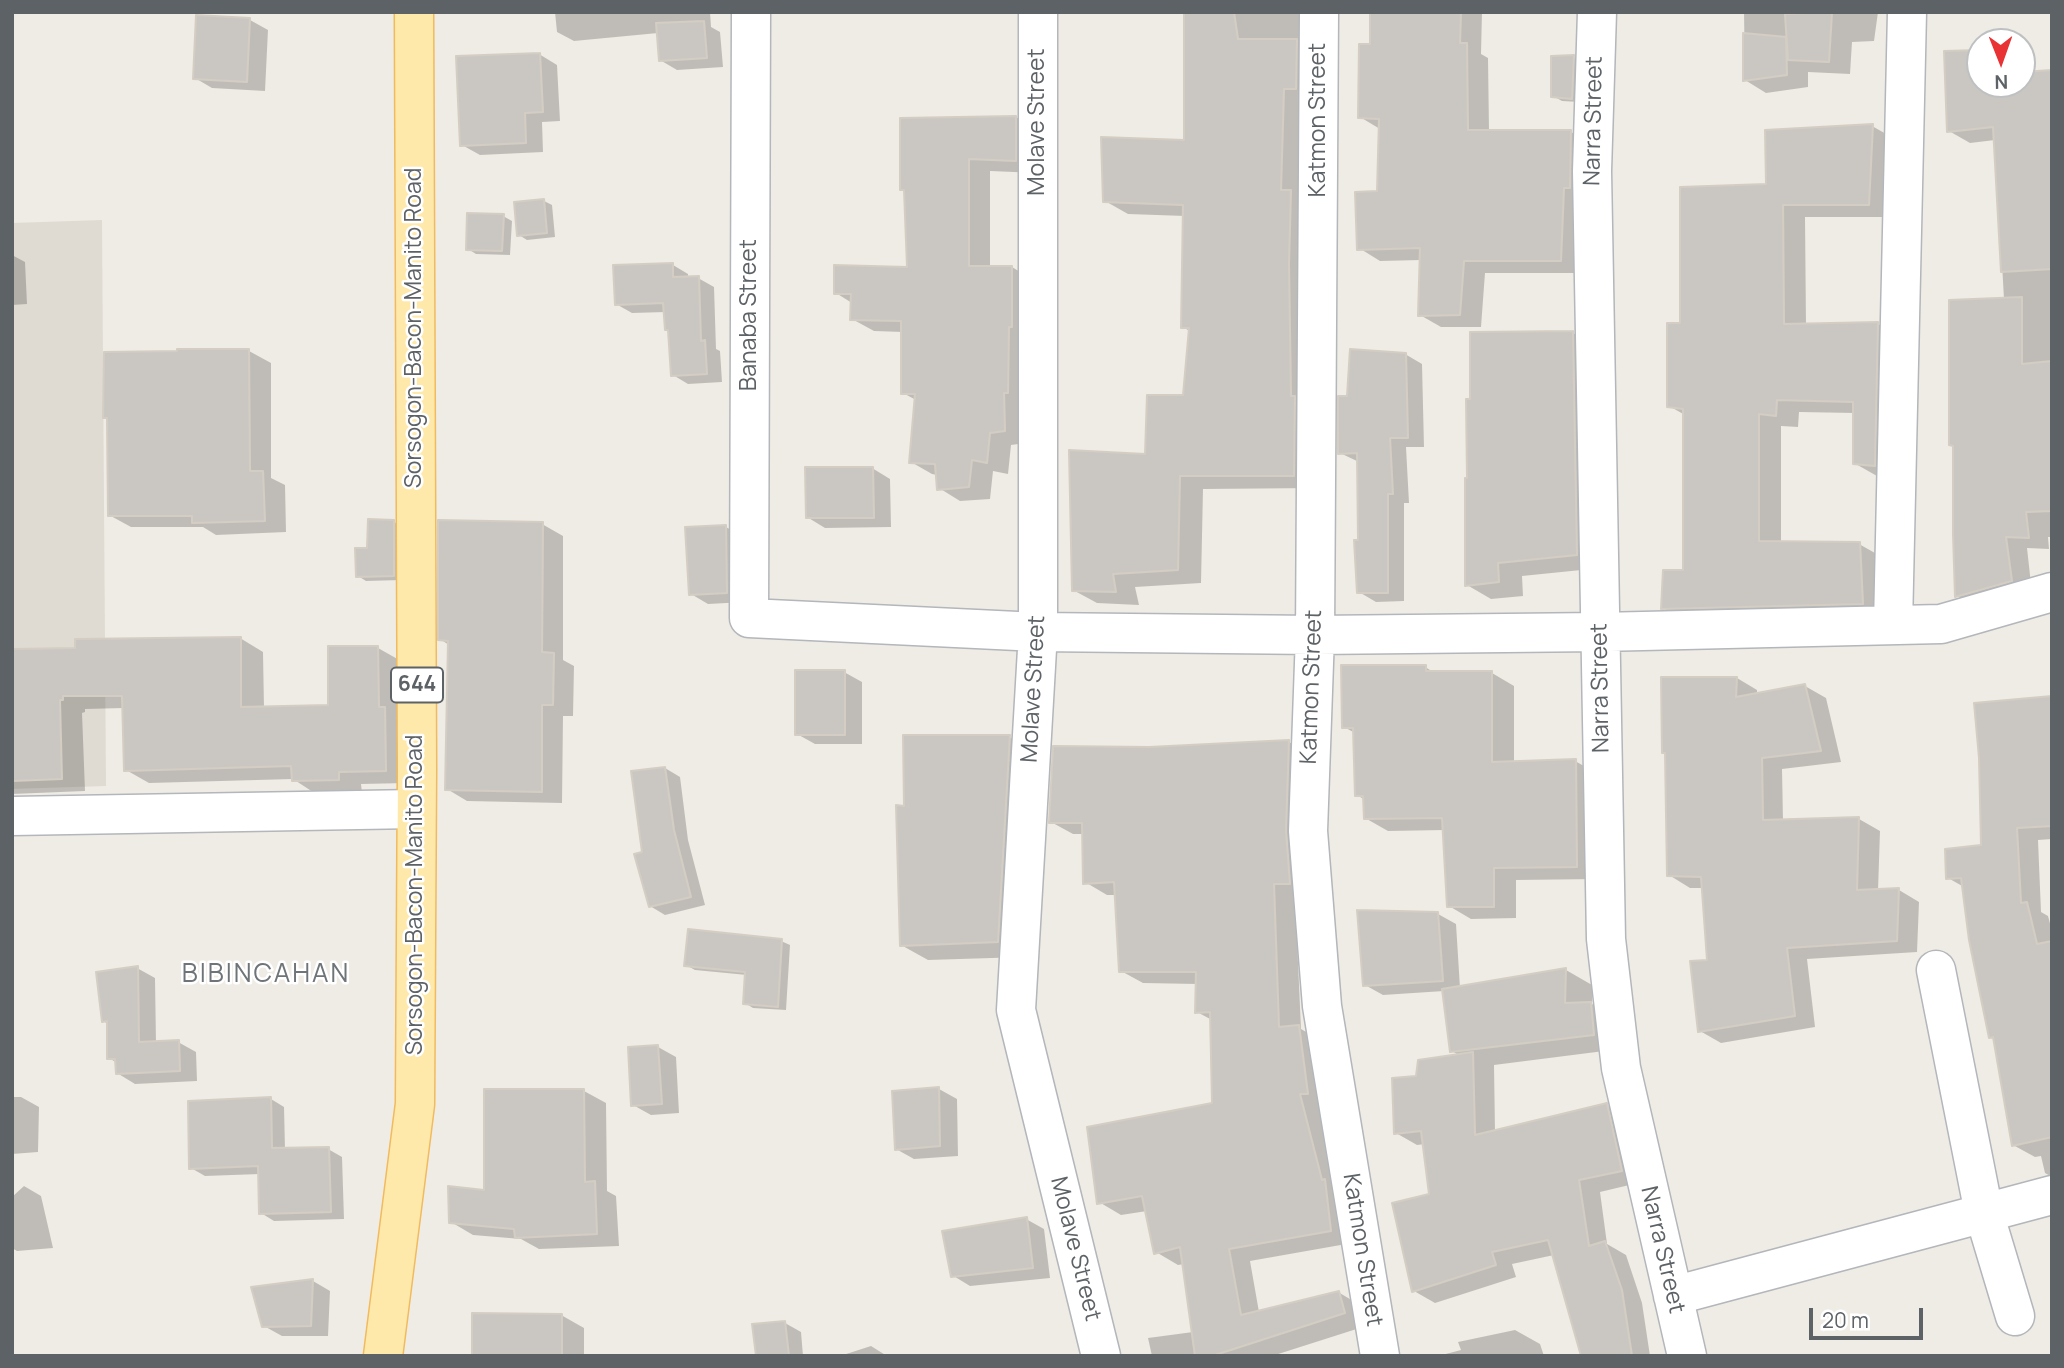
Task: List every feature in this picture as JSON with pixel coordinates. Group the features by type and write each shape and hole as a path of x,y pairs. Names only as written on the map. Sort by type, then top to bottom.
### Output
{"main road":[{"name":"Sorsogon-Bacon-Manito Road","path":"383,1356 415,1104 414,12"}],"street":[{"name":"Banaba Street","path":"751,12 749,618 1038,632"},
{"name":"Molave Street","path":"1038,12 1038,632 1016,1010 1101,1356"},
{"name":"Katmon Street","path":"1319,12 1315,635 1308,831 1322,1006 1380,1356"},
{"name":"Narra Street","path":"1597,12 1592,171 1606,939 1621,1068 1688,1356"},
{"path":"1893,625 1907,12"},
{"path":"1038,632 1315,635 1941,624 2052,592"},
{"path":"12,816 416,809"},
{"path":"1936,970 1984,1213 2015,1316"},
{"path":"1673,1296 2052,1195"}],"shaded area":[{"path":"102,220 106,786 12,789 12,223"}],"building":[{"path":"1184,12 1234,12 1238,39 1297,39 1296,89 1284,89 1281,190 1291,190 1289,264 1291,396 1295,396 1294,476 1180,476 1178,570 1113,574 1116,592 1072,591 1069,450 1145,454 1147,395 1183,395 1189,328 1181,328 1183,205 1103,202 1101,137 1184,140"},
{"path":"1370,12 1461,12 1460,43 1467,43 1468,130 1571,130 1570,188 1564,188 1561,261 1464,261 1460,315 1418,316 1420,248 1357,250 1355,192 1377,191 1379,119 1358,118 1359,44 1370,44"},
{"path":"1832,12 1829,62 1788,60 1785,14"},
{"path":"196,15 250,18 247,82 193,79"},
{"path":"704,21 707,58 659,61 656,23"},
{"path":"1743,33 1786,37 1787,75 1743,81"},
{"path":"1966,50 1966,98 2036,98 2036,71 2052,70 2052,269 2001,272 1993,127 1947,132 1944,51"},
{"path":"540,53 543,112 525,113 526,143 460,146 456,56"},
{"path":"1574,55 1572,99 1551,97 1551,56"},
{"path":"1016,116 1016,161 969,159 969,266 1012,266 1008,393 1004,393 1005,431 990,433 987,463 972,460 969,487 937,490 935,464 909,463 915,394 901,394 901,321 850,320 851,294 834,294 834,265 907,267 904,190 900,190 900,118"},
{"path":"1873,124 1869,205 1783,205 1784,324 1878,322 1875,466 1853,464 1853,402 1777,400 1776,416 1759,414 1759,541 1860,542 1863,604 1661,609 1663,570 1683,570 1683,409 1667,407 1667,323 1680,323 1680,187 1766,184 1765,130"},
{"path":"544,199 547,233 517,236 514,202"},
{"path":"467,213 504,214 502,251 466,250"},
{"path":"673,263 673,277 699,276 701,341 705,340 707,374 671,376 663,303 615,305 613,265"},
{"path":"2022,297 2022,364 2052,361 2052,511 2026,512 2029,538 2006,537 2012,581 1955,597 1953,446 1949,445 1949,300"},
{"path":"1573,331 1577,555 1498,563 1499,582 1465,586 1466,399 1470,399 1470,332"},
{"path":"249,349 250,471 263,471 265,521 192,523 192,516 108,516 107,418 103,418 104,352"},
{"path":"1350,349 1406,353 1408,438 1390,438 1393,494 1388,494 1388,593 1357,593 1354,540 1358,540 1357,453 1338,454 1338,396 1347,396"},
{"path":"805,467 873,467 874,518 806,518"},
{"path":"368,519 394,520 394,576 356,577 355,548 367,548"},
{"path":"438,520 543,522 542,652 554,653 553,705 542,705 542,792 445,790 448,641 438,640"},
{"path":"726,525 727,593 689,595 685,527"},
{"path":"241,637 241,707 328,705 328,646 378,646 379,707 385,707 386,771 339,772 339,780 292,781 291,766 124,771 122,696 63,696 63,700 60,700 62,779 12,781 12,649 75,648 75,639"},
{"path":"1341,665 1426,665 1426,671 1492,671 1492,762 1576,759 1577,867 1494,868 1494,907 1447,907 1442,818 1364,819 1363,796 1355,796 1353,728 1342,728"},
{"path":"795,670 845,670 845,735 795,735"},
{"path":"1661,677 1737,677 1736,697 1805,684 1821,751 1762,758 1763,820 1859,817 1857,890 1899,888 1897,941 1787,948 1795,1016 1698,1032 1690,961 1707,960 1701,877 1667,876"},
{"path":"2052,696 2052,826 2017,828 2021,903 2027,902 2037,944 2052,941 2052,1137 2012,1146 1993,1037 1989,1038 1969,940 1961,878 1946,879 1945,849 1981,845 1979,758 1974,703"},
{"path":"903,735 1010,735 998,942 900,946 896,805 904,806"},
{"path":"1289,740 1286,830 1290,884 1274,884 1279,1027 1299,1025 1308,1094 1300,1094 1322,1180 1325,1179 1331,1231 1229,1249 1241,1315 1339,1291 1345,1313 1212,1356 1195,1356 1180,1247 1154,1254 1142,1196 1097,1204 1087,1127 1212,1103 1210,1012 1195,1013 1196,972 1119,972 1114,882 1083,884 1082,823 1049,823 1053,746 1149,747"},
{"path":"665,767 674,830 691,897 649,907 634,854 642,852 631,771"},
{"path":"1357,910 1438,912 1443,981 1363,986"},
{"path":"688,929 782,939 778,1007 743,1004 745,972 684,966"},
{"path":"138,966 139,1042 179,1040 180,1071 116,1074 115,1059 107,1059 107,1021 102,1022 96,972"},
{"path":"1566,968 1565,1003 1591,1002 1594,1035 1450,1052 1442,989"},
{"path":"658,1045 662,1104 631,1106 628,1047"},
{"path":"1473,1052 1475,1135 1607,1103 1622,1171 1579,1180 1589,1246 1605,1241 1622,1290 1632,1356 1581,1356 1548,1240 1492,1252 1496,1265 1412,1292 1392,1203 1429,1194 1421,1131 1394,1134 1392,1078 1416,1076 1418,1060"},
{"path":"939,1087 940,1146 895,1150 892,1091"},
{"path":"484,1089 584,1089 585,1182 595,1181 597,1234 515,1238 514,1229 449,1223 448,1186 484,1190"},
{"path":"271,1097 272,1148 329,1147 331,1212 259,1214 258,1166 189,1169 188,1101"},
{"path":"1027,1217 1033,1268 951,1277 942,1231"},
{"path":"313,1279 311,1326 262,1327 251,1287"},
{"path":"472,1313 562,1314 562,1356 472,1356"},
{"path":"785,1321 789,1356 756,1356 752,1324"}],"district":[{"name":"BIBINCAHAN","path":"266,975"}]}
